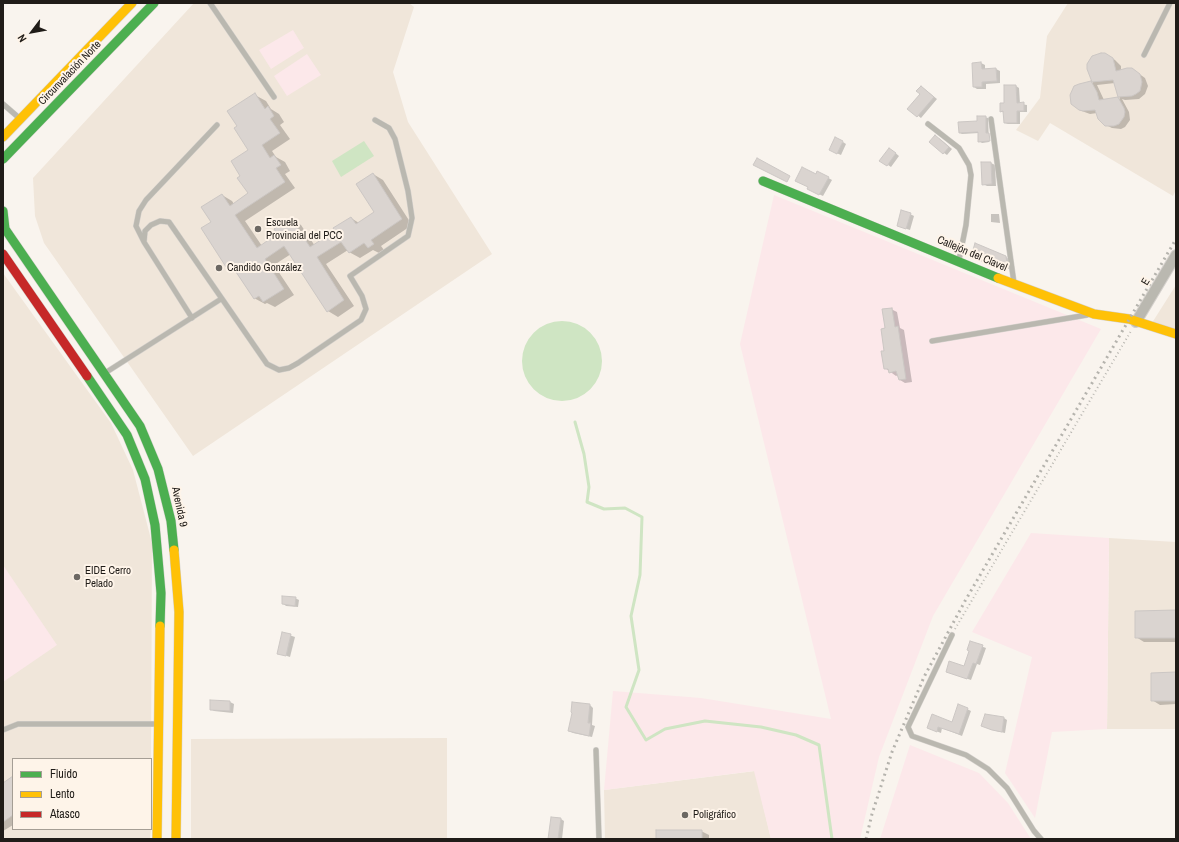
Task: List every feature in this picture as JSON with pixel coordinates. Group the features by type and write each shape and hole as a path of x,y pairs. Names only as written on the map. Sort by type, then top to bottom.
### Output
{"main road":[{"name":"Circunvalación Norte","path":"3,137 132,3"},
{"name":"Circunvalación Norte","path":"3,159 154,3"},
{"name":"Callejón del Clavel","path":"763,181 1015,285 1094,314 1136,322 1176,334"},
{"path":"3,212 4,228"},
{"name":"Avenida 9","path":"4,228 140,426 158,469 171,521 179,612 176,839"},
{"path":"3,254 127,435 144,479 155,525 161,593 157,839"},
{"path":"92,383 104,374"},
{"path":"158,724 177,724"}],"street":[{"name":"E","path":"1136,322 1176,255"}],"lane":[{"path":"210,3 274,97"},
{"path":"1144,55 1170,3"},
{"path":"3,104 20,119"},
{"path":"144,242 145,231 151,225 160,221 169,222 267,364 279,370 289,368 361,320 366,309 362,296 350,276 408,236 412,218 408,191 395,139 389,128 375,120"},
{"path":"991,120 1015,285"},
{"path":"928,124 959,148 969,165 971,175 966,225 959,261"},
{"path":"192,318 144,242 136,226 138,211 146,200 217,125"},
{"path":"104,374 221,299"},
{"path":"932,341 1094,314"},
{"path":"952,635 908,727 912,736 966,755 988,769 1007,788 1034,831 1041,839"},
{"path":"3,730 18,724 158,724"},
{"path":"596,750 599,839"}],"path":[{"path":"952,635 1136,322"}],"shaded area":[{"name":"Escuela Provincial del PCC","path":"194,3 409,3 414,7 393,72 408,122 492,254 193,456 44,243 35,216 33,178"},
{"path":"1068,3 1176,3 1176,190 1173,196 1050,123 1038,141 1016,130 1040,98 1047,36"},
{"path":"293,30 304,48 271,69 259,50"},
{"path":"307,54 321,75 287,96 274,76"},
{"path":"364,141 374,156 341,177 332,161"},
{"path":"774,195 1101,329 933,616 879,757 860,839 771,839 754,771 604,790 613,691 701,698 831,719 740,344"},
{"name":"EIDE Cerro Pelado","path":"3,273 111,423 133,470 152,543 151,758 12,758 12,830 151,830 150,839 3,839"},
{"path":"1176,285 1176,333 1150,326"},
{"path":"562,321 577,324 590,333 599,346 602,361 599,376 590,389 577,398 562,401 547,398 534,389 525,376 522,361 525,346 534,333 547,324"},
{"path":"1031,533 1109,538 1107,729 1052,732 1035,818 1005,773 1032,657 972,632"},
{"path":"1109,538 1176,542 1176,729 1107,729"},
{"path":"3,565 57,645 3,682"},
{"path":"447,738 447,839 191,839 191,739"},
{"path":"910,745 979,773 1008,803 1031,839 880,839"},
{"name":"Poligráfico","path":"755,771 771,839 605,839 604,790"}],"building":[{"path":"1105,53 1113,58 1116,71 1132,68 1140,74 1142,82 1140,91 1132,96 1118,97 1113,80 1092,82 1087,69 1087,64 1092,56"},
{"path":"981,62 982,69 996,68 997,81 982,82 982,87 973,87 972,63"},
{"path":"1091,81 1097,92 1099,100 1118,97 1125,112 1124,117 1119,124 1114,126 1105,126 1098,119 1095,110 1079,110 1071,104 1070,95 1074,86"},
{"path":"1004,85 1016,85 1017,103 1024,102 1024,111 1017,111 1017,123 1004,123 1003,111 1000,112 1000,103 1004,103"},
{"path":"921,86 934,97 917,117 907,109 920,94 916,91"},
{"path":"255,93 265,109 268,106 274,116 270,119 280,133 262,145 270,158 274,155 281,165 276,168 285,182 235,215 257,248 277,234 274,229 291,218 310,247 335,231 333,228 351,217 356,224 374,212 356,184 373,173 402,219 371,240 374,244 368,248 364,243 349,253 341,242 317,257 344,300 327,312 284,246 265,259 284,289 263,302 259,296 254,299 230,263 226,267 201,228 211,222 201,207 222,194 230,206 248,193 237,178 240,176 231,161 248,150 234,128 237,126 227,111"},
{"path":"977,116 986,116 986,133 989,133 990,141 978,142 978,132 959,133 958,122 977,121"},
{"path":"935,135 949,147 943,154 929,142"},
{"path":"835,137 843,141 837,154 829,150"},
{"path":"889,148 896,153 887,166 879,161"},
{"path":"757,158 790,176 787,182 753,165"},
{"path":"981,162 991,162 992,184 982,185"},
{"path":"802,167 816,174 817,171 829,177 819,195 807,189 808,187 795,181"},
{"path":"901,210 911,213 906,229 897,226"},
{"path":"975,243 1006,256 1006,268 995,264 994,267 971,257"},
{"path":"892,308 895,327 898,326 906,379 899,380 896,371 889,373 888,369 884,369 881,351 884,351 881,329 885,328 882,309"},
{"path":"282,596 296,597 295,606 282,604"},
{"path":"1176,610 1176,638 1135,638 1135,611"},
{"path":"282,632 291,634 286,656 277,654"},
{"path":"970,641 983,645 976,664 973,663 967,679 946,672 949,661 964,666 969,651 967,650"},
{"path":"1176,672 1176,701 1151,701 1151,673"},
{"path":"210,700 230,701 230,711 210,710"},
{"path":"572,702 590,704 588,723 591,723 589,736 568,731 572,713"},
{"path":"958,704 968,708 959,734 938,727 937,732 927,728 932,714 952,722"},
{"path":"985,714 1004,717 1002,732 981,726"},
{"path":"12,777 12,816 3,822 3,783"},
{"path":"551,817 561,818 558,839 548,839"},
{"path":"656,830 702,830 702,839 656,839"}],"waterway":[{"path":"575,422 584,454 589,487 587,502 604,509 625,508 642,517 640,575 631,616 639,670 626,707 646,740 665,729 705,721 761,727 796,735 819,745 832,839"}],"railway":[{"path":"866,839 872,814 892,752 924,677 965,601 1176,239"}],"traffic: fast":[{"path":"3,159 154,3"},
{"path":"763,181 998,278"},
{"path":"3,211 5,229"},
{"path":"3,226 140,426 158,469 171,521 174,550"},
{"path":"87,376 127,435 145,479 155,525 161,593 160,626"}],"traffic: slow":[{"path":"3,137 132,3"},
{"path":"998,278 1094,314 1129,319 1176,334"},
{"path":"174,550 179,612 176,839"},
{"path":"157,839 160,626"}],"traffic: jam":[{"path":"3,254 87,376"}],"place":[{"name":"Escuela Provincial del PCC","path":"258,229"},
{"name":"Candido González","path":"219,268"},
{"name":"EIDE Cerro Pelado","path":"77,577"},
{"name":"Poligráfico","path":"685,815"}]}
